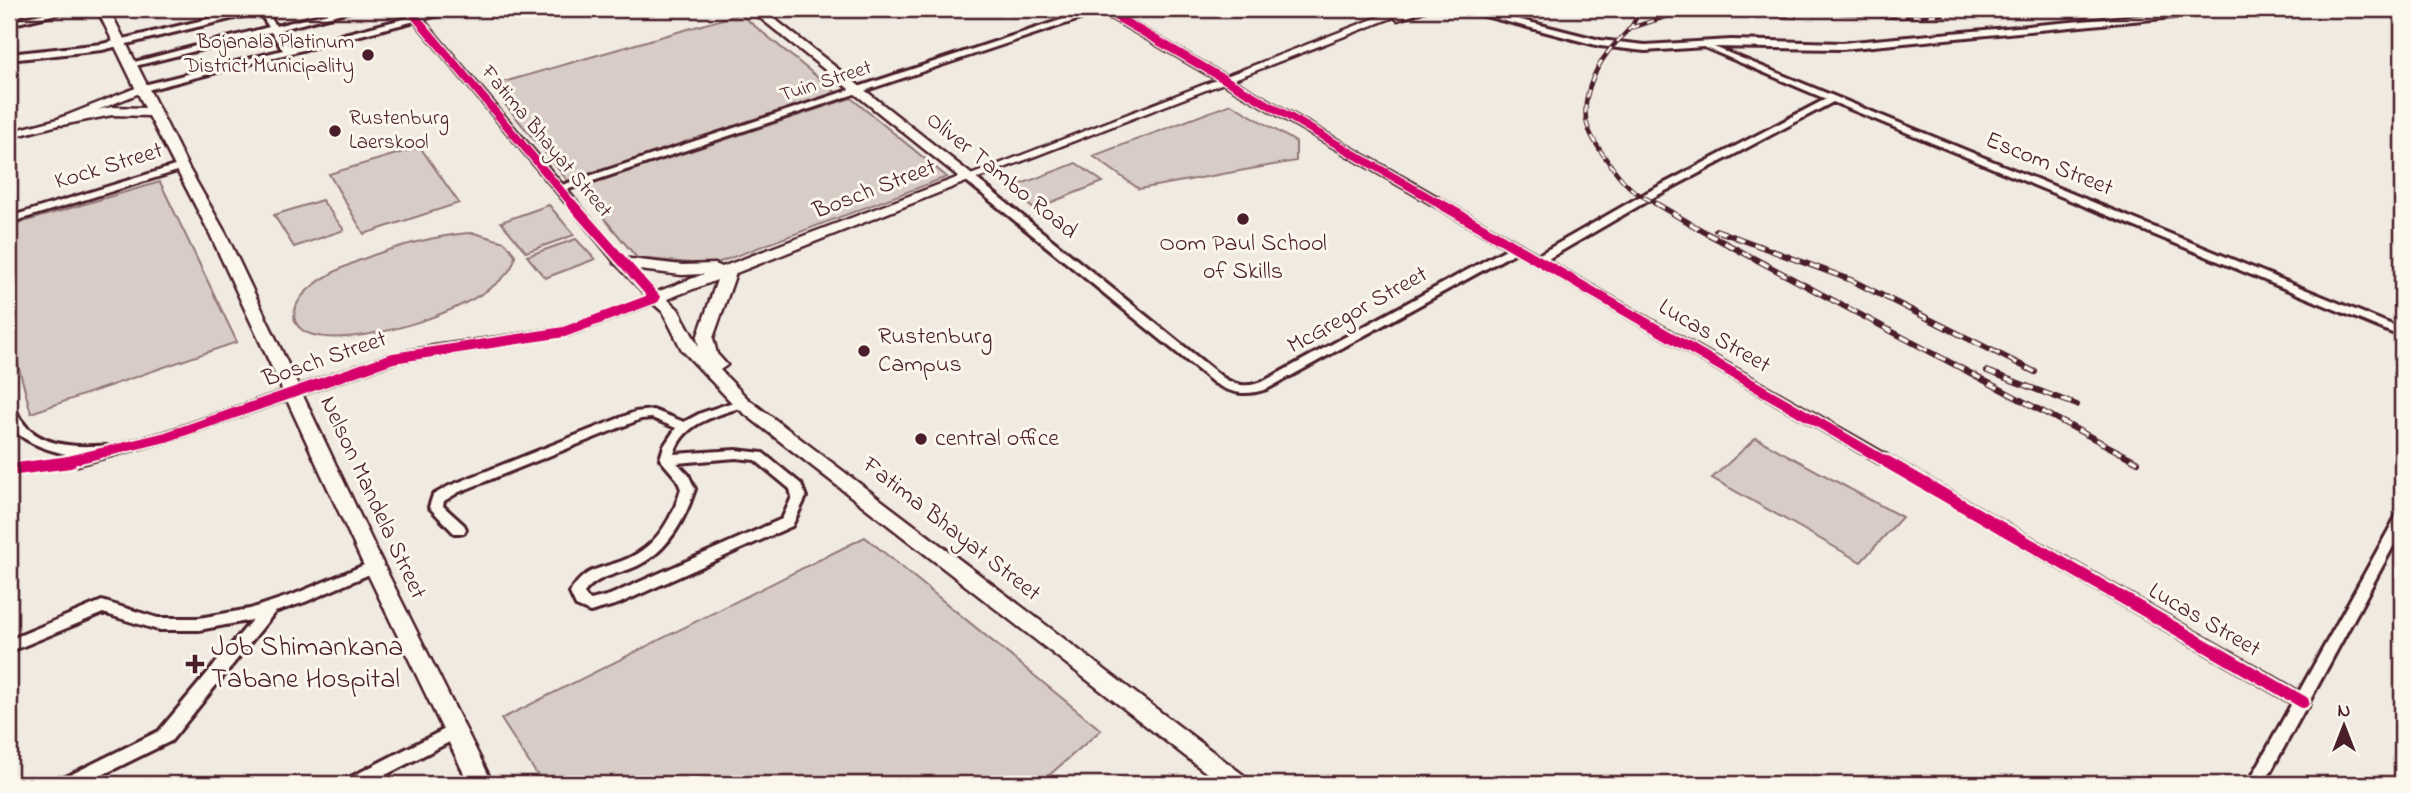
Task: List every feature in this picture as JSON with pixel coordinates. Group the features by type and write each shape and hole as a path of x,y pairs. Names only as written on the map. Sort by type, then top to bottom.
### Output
{"main road":[{"name":"Nelson Mandela Street","path":"103,9 122,42 181,167 218,234 374,566 481,784"},
{"name":"Oliver Tambo Road","path":"755,9 969,178"},
{"path":"62,121 111,111 155,112"},
{"name":"Bosch Street","path":"655,298 969,178"},
{"path":"622,263 699,271 734,267"},
{"path":"734,267 707,329 706,346 718,366 766,410 775,426"},
{"name":"Fatima Bhayat Street","path":"655,298 670,309 688,346 742,403 1238,784"}],"street":[{"path":"9,23 74,9"},
{"path":"9,57 102,47 260,9 288,51"},
{"path":"131,64 353,9"},
{"name":"Fatima Bhayat Street","path":"409,9 622,263 655,298"},
{"path":"9,135 62,121 144,88 452,9"},
{"path":"766,18 798,9"},
{"name":"Lucas Street","path":"1102,9 2303,702"},
{"name":"Tuin Street","path":"561,188 1102,9"},
{"name":"Bosch Street","path":"969,178 1407,9"},
{"name":"Bosch Street","path":"1386,19 1426,9"},
{"path":"1473,9 1629,48 1701,44 1842,46 2236,9"},
{"name":"Escom Street","path":"1701,44 2402,335"},
{"path":"1537,260 1650,195 1832,99"},
{"name":"Kock Street","path":"9,220 181,167"},
{"name":"Oliver Tambo Road","path":"969,178 1218,380"},
{"name":"McGregor Street","path":"1218,380 1235,390 1259,389 1516,248"},
{"name":"Bosch Street","path":"9,470 49,466 181,433 373,364 411,354 575,330 655,298"},
{"path":"666,459 671,439 683,426 742,403"},
{"path":"9,408 17,427 39,443 79,451 126,448"},
{"path":"459,529 436,507 438,498 454,489 639,415 653,414 683,426"},
{"path":"751,454 758,456 796,487 799,497 792,514 780,527 613,600 590,606 581,602 577,593 586,579 607,569 633,562 650,550 665,534 682,506 688,489 683,477 666,459 751,454"},
{"path":"2256,784 2402,518"},
{"path":"9,646 102,607 144,622 178,625 223,621 269,610 374,566"},
{"path":"68,784 165,736 269,610"},
{"path":"353,784 454,731"}],"shaded area":[{"path":"740,14 837,93 568,181 490,86"},
{"path":"851,98 947,177 712,265 637,258 579,188"},
{"path":"1231,104 1296,142 1296,161 1139,189 1093,156"},
{"path":"420,147 459,203 364,234 329,174"},
{"path":"1076,163 1103,182 1034,209 1008,189"},
{"path":"160,182 237,342 31,413 9,331 9,226"},
{"path":"322,200 344,230 294,247 274,215"},
{"path":"549,205 574,235 526,252 501,222"},
{"path":"474,233 505,242 515,255 507,273 487,291 457,307 422,321 350,337 321,336 301,329 296,323 295,310 304,294 322,279 346,266 403,246"},
{"path":"576,239 595,259 545,278 527,256"},
{"path":"1756,438 1902,517 1861,562 1712,478"},
{"path":"865,537 1101,730 1039,784 543,784 501,719"}],"railway":[{"path":"1638,9 1631,27 1598,67 1587,95 1586,115 1594,140 1614,169 1634,191 1658,205"},
{"path":"1725,9 1795,17"},
{"path":"1785,9 1897,17 2058,9"},
{"path":"1631,28 1668,16 1733,11"},
{"path":"1655,203 1708,234 2138,462"},
{"path":"1716,230 1851,280 2035,372"},
{"path":"1987,371 2077,405"}],"cycle path":[{"path":"9,470 70,462 166,437 393,358 564,332 655,298 622,263 409,9"},
{"path":"1103,9 2303,702"}],"place":[{"name":"Bojanala Platinum District Municipality","path":"368,55"},
{"name":"Rustenburg Laerskool","path":"335,131"},
{"name":"Oom Paul School of Skills","path":"1243,219"},
{"name":"Rustenburg Campus","path":"864,351"},
{"name":"central office","path":"921,439"},
{"name":"Job Shimankana Tabane Hospital","path":"195,664"}]}
